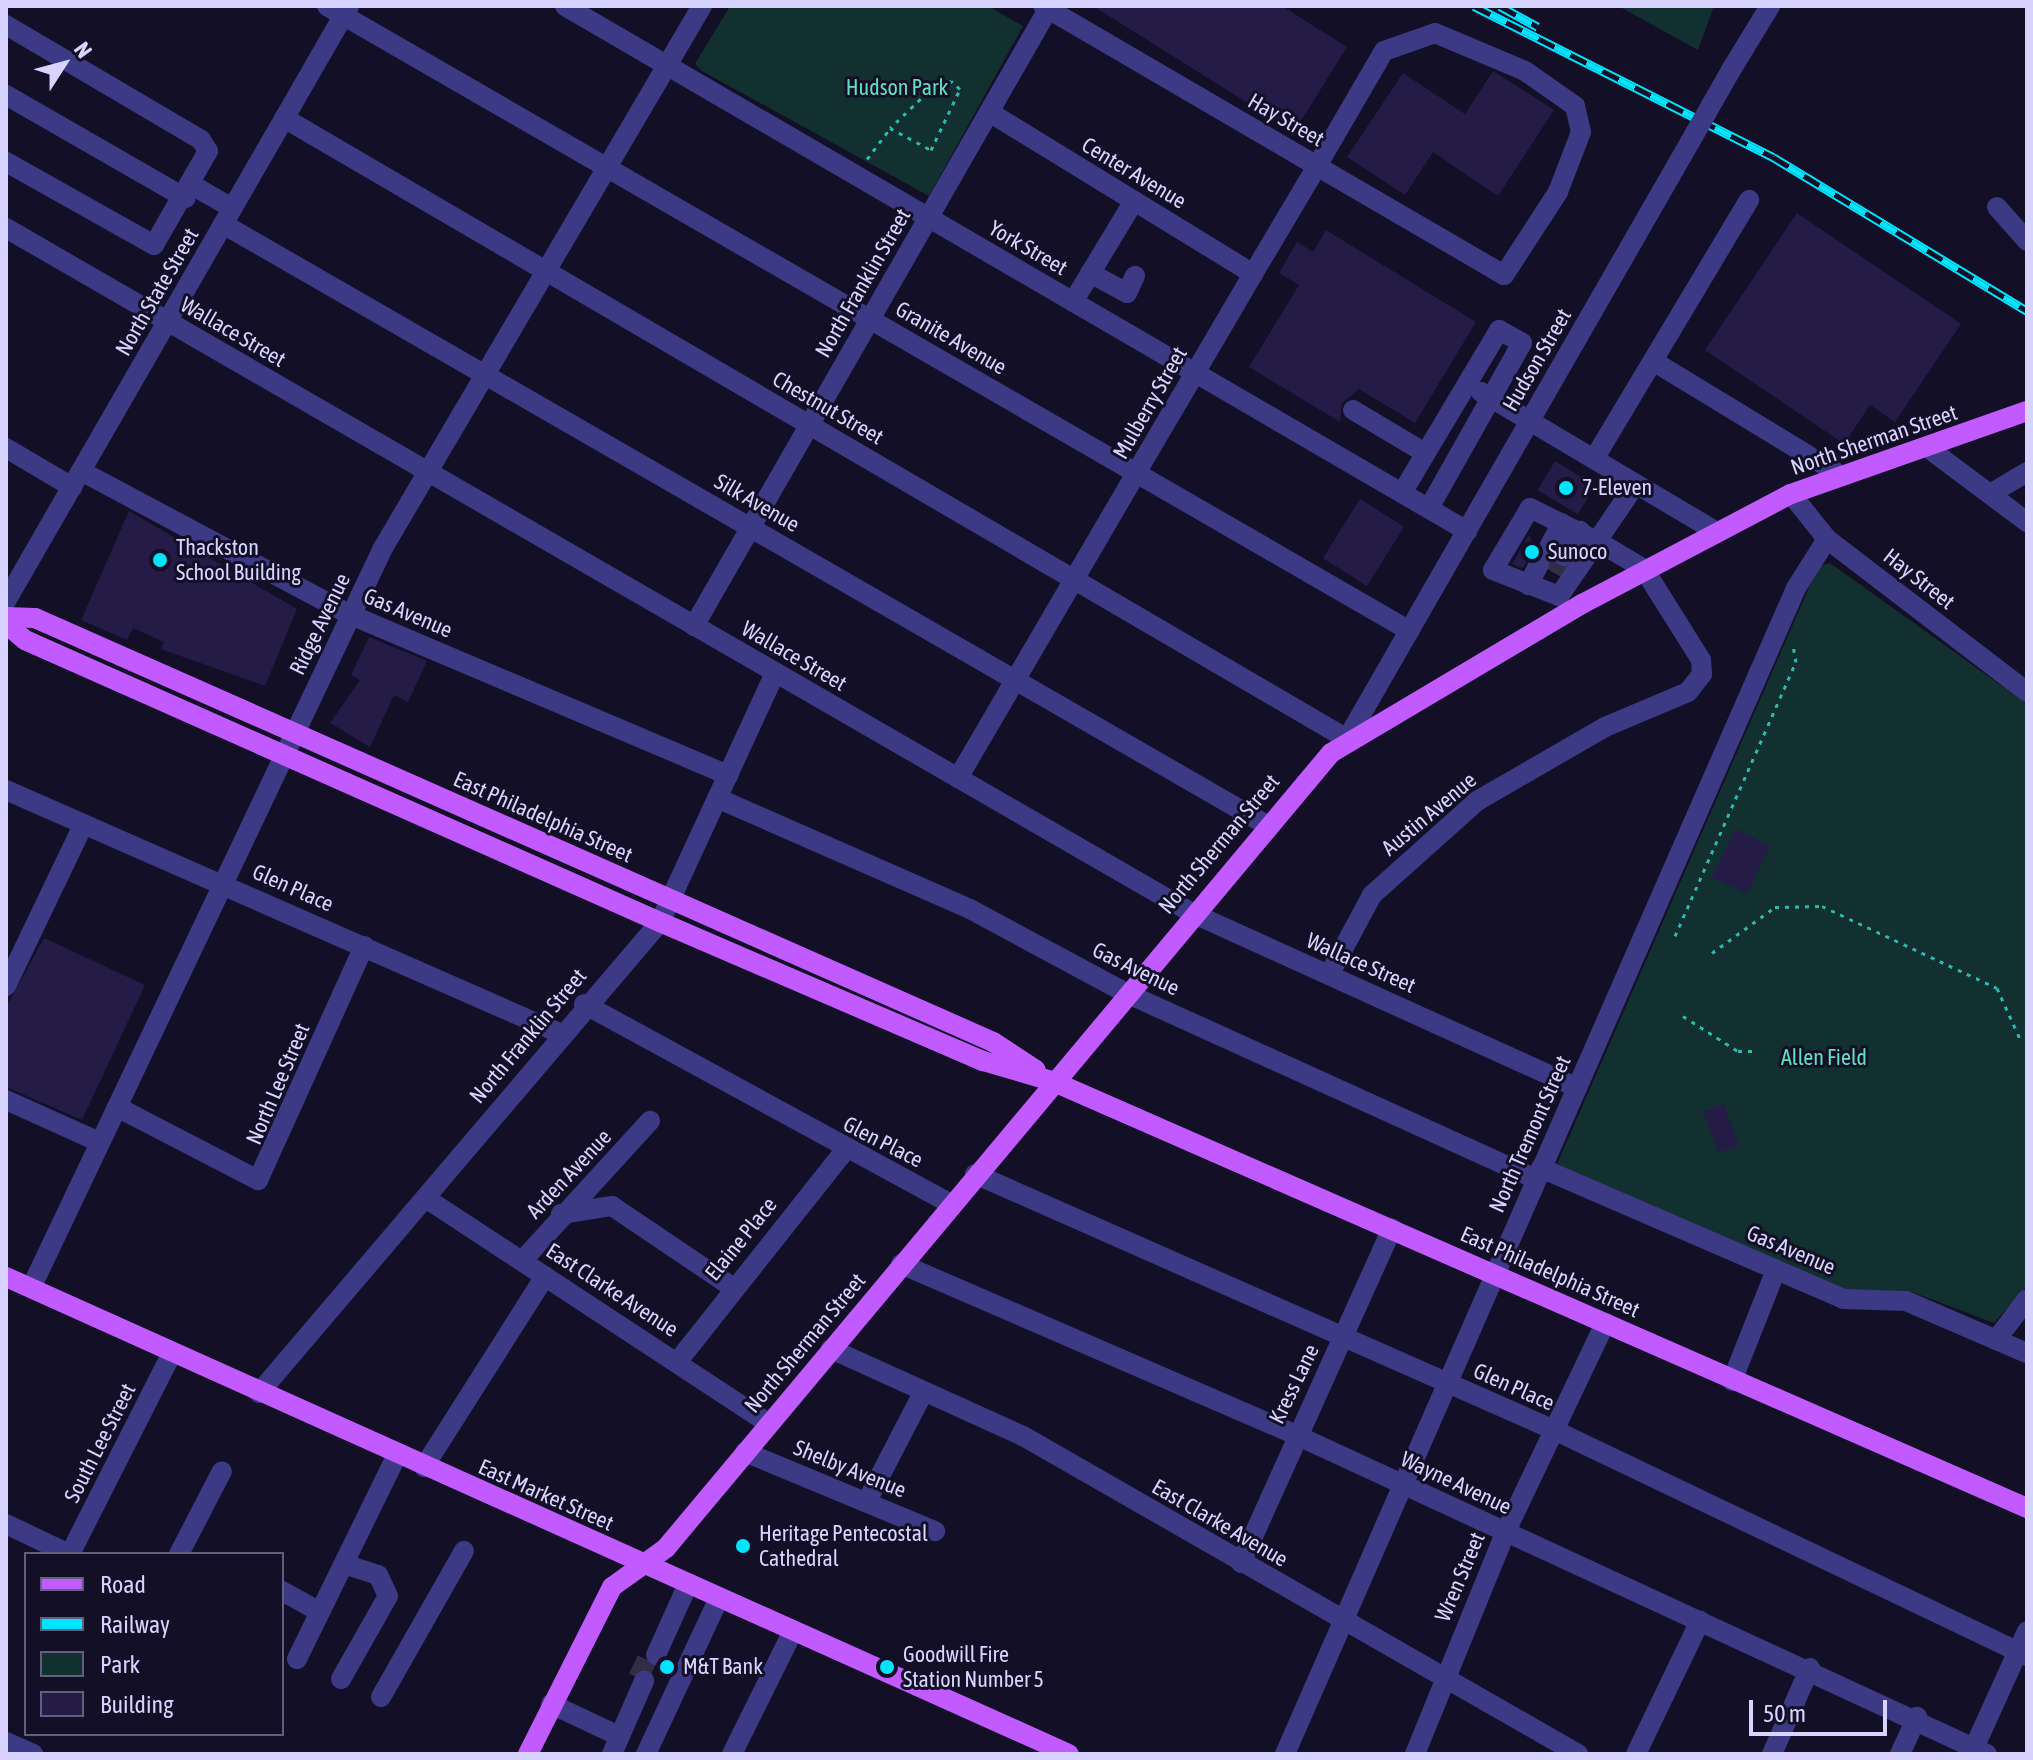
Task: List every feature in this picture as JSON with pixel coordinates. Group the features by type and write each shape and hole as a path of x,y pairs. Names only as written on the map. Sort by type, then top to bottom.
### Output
{"main road":[{"name":"North Sherman Street","path":"531,1753 551,1704 612,1587 666,1548 1192,913 1267,825 1347,739 1644,569 1791,494 1837,473 1856,475 2027,411"},
{"name":"East Philadelphia Street","path":"6,617 35,618 993,1042 1052,1081"},
{"name":"East Philadelphia Street","path":"6,624 25,640 660,922 983,1061 1052,1081 2027,1508"},
{"name":"East Market Street","path":"6,1277 1069,1754"}],"street":[{"name":"York Street","path":"565,6 1467,531"},
{"name":"Ridge Avenue","path":"31,1288 293,734 425,471 702,6"},
{"name":"North Franklin Street","path":"694,626 1047,7"},
{"name":"Hay Street","path":"1047,7 1504,275"},
{"name":"Hudson Street","path":"1347,739 1769,7"},
{"name":"North State Street","path":"6,601 284,118 340,9"},
{"name":"Granite Avenue","path":"340,9 606,167 1410,631"},
{"path":"6,25 201,140 207,162 161,241 144,243 6,162"},
{"name":"Mulberry Street","path":"958,778 1384,51 1435,33 1525,71 1575,106 1581,132 1558,192 1504,275"},
{"name":"Silk Avenue","path":"6,95 188,192 484,374 1267,825"},
{"name":"Center Avenue","path":"989,112 1253,274"},
{"name":"Chestnut Street","path":"284,118 1347,739"},
{"path":"1594,459 1749,200"},
{"path":"1073,302 1134,201"},
{"path":"1997,207 2027,241"},
{"name":"Wallace Street","path":"6,228 1192,913 1577,1088"},
{"path":"1090,273 1127,293 1135,276"},
{"path":"1402,493 1499,330 1522,343 1429,508"},
{"path":"1653,361 1837,473"},
{"path":"1466,384 1715,531"},
{"path":"1353,410 1425,453"},
{"name":"Gas Avenue","path":"6,448 77,479 351,615 728,775"},
{"path":"1928,448 2027,522"},
{"path":"1990,494 2027,472"},
{"path":"1548,573 1580,532 1635,485"},
{"name":"Hay Street","path":"1791,494 1827,539 2027,692"},
{"path":"1582,604 1548,573 1493,570 1530,508 1580,532 1644,569"},
{"path":"1548,573 1580,532"},
{"name":"North Tremont Street","path":"1285,1754 1796,588 1827,539"},
{"name":"Austin Avenue","path":"1329,975 1372,895 1477,801 1605,727 1688,692 1702,674 1701,660 1644,569"},
{"name":"North Franklin Street","path":"259,1393 427,1199 559,1033 660,922 775,673"},
{"name":"Glen Place","path":"6,790 559,1033"},
{"name":"Gas Avenue","path":"717,798 970,909 1126,993 1539,1173 1843,1299 1906,1301 2027,1353"},
{"path":"6,986 83,825"},
{"name":"North Lee Street","path":"117,1107 258,1180 364,946"},
{"name":"Glen Place","path":"584,1004 845,1150 951,1204"},
{"path":"6,1100 99,1142"},
{"name":"Arden Avenue","path":"522,1261 561,1214 650,1121"},
{"name":"Elaine Place","path":"678,1361 732,1287 845,1150"},
{"name":"Glen Place","path":"975,1174 1343,1340 1552,1429 2022,1654"},
{"name":"East Clarke Avenue","path":"427,1199 678,1361 769,1424"},
{"path":"561,1214 612,1206 732,1287"},
{"name":"Kress Lane","path":"1241,1563 1296,1435 1343,1340 1392,1228"},
{"name":"Wayne Avenue","path":"901,1264 1296,1435 1505,1533 1917,1717 1980,1751"},
{"path":"1732,1381 1776,1270"},
{"path":"424,1467 545,1276"},
{"path":"1996,1340 2027,1299"},
{"name":"Wren Street","path":"1415,1754 1505,1533 1605,1323"},
{"name":"East Clarke Avenue","path":"831,1349 1023,1436 1341,1621 1578,1754"},
{"name":"South Lee Street","path":"71,1552 172,1353"},
{"path":"867,1501 923,1393"},
{"name":"Shelby Avenue","path":"745,1452 935,1531"},
{"path":"297,1659 397,1455"},
{"path":"180,1552 222,1471"},
{"path":"6,1524 66,1552"},
{"path":"381,1697 464,1551"},
{"path":"341,1679 388,1596 378,1575 345,1564"},
{"path":"655,1650 688,1584"},
{"path":"284,1592 320,1612"},
{"path":"646,1754 719,1598"},
{"path":"1636,1754 1700,1621"},
{"path":"732,1754 793,1631"},
{"path":"1980,1751 2022,1654 2027,1631"},
{"path":"1772,1754 1810,1668"},
{"path":"551,1704 618,1739 641,1680"},
{"path":"1900,1754 1917,1717"}],"path":[{"path":"859,177 880,133 890,128 935,85 951,81 960,89 927,153 890,128"},
{"path":"1675,936 1796,662 1798,629"},
{"path":"1712,953 1775,907 1822,906 1997,988 2021,1041"},
{"path":"1683,1016 1738,1051 1752,1051"}],"green space":[{"name":"Hudson Park","path":"730,6 988,6 1023,26 929,196 702,71 695,64"},
{"path":"1618,6 1714,6 1698,50"},
{"name":"Allen Field","path":"1830,563 2027,704 2027,1286 1994,1323 1912,1292 1844,1290 1557,1164 1818,567"}],"building":[{"path":"1093,6 1282,6 1347,47 1294,132"},
{"path":"1493,71 1554,110 1498,196 1433,152 1405,195 1347,157 1403,73 1465,114"},
{"path":"1797,213 1961,324 1895,422 1870,405 1844,444 1705,350"},
{"path":"1326,230 1476,322 1415,423 1359,389 1342,403 1340,422 1249,367 1299,285 1279,273 1297,242 1313,252"},
{"name":"7-Eleven","path":"1555,461 1595,485 1578,514 1537,490"},
{"path":"1360,499 1404,527 1367,586 1323,558"},
{"name":"Thackston School Building","path":"129,511 297,609 265,686 161,649 164,642 133,628 127,640 81,620"},
{"path":"1529,535 1537,551 1522,568 1512,564"},
{"path":"369,637 427,661 408,702 394,695 370,747 330,723 360,680 351,675"},
{"path":"1735,829 1770,846 1747,894 1712,877"},
{"path":"44,938 145,985 82,1120 6,1087 6,1007"},
{"path":"1724,1104 1739,1145 1718,1153 1703,1112"}],"tunnel":[{"path":"1554,573 1564,556"},
{"path":"638,1678 650,1653"}],"railway":[{"path":"1474,6 1773,157 2027,311"},
{"path":"1500,6 1538,27"}],"place":[{"name":"7-Eleven","path":"1566,488"},
{"name":"Sunoco","path":"1532,552"},
{"name":"Thackston School Building","path":"160,560"},
{"name":"Heritage Pentecostal Cathedral","path":"743,1546"},
{"name":"M&T Bank","path":"667,1667"},
{"name":"Goodwill Fire Station Number 5","path":"887,1667"}]}
